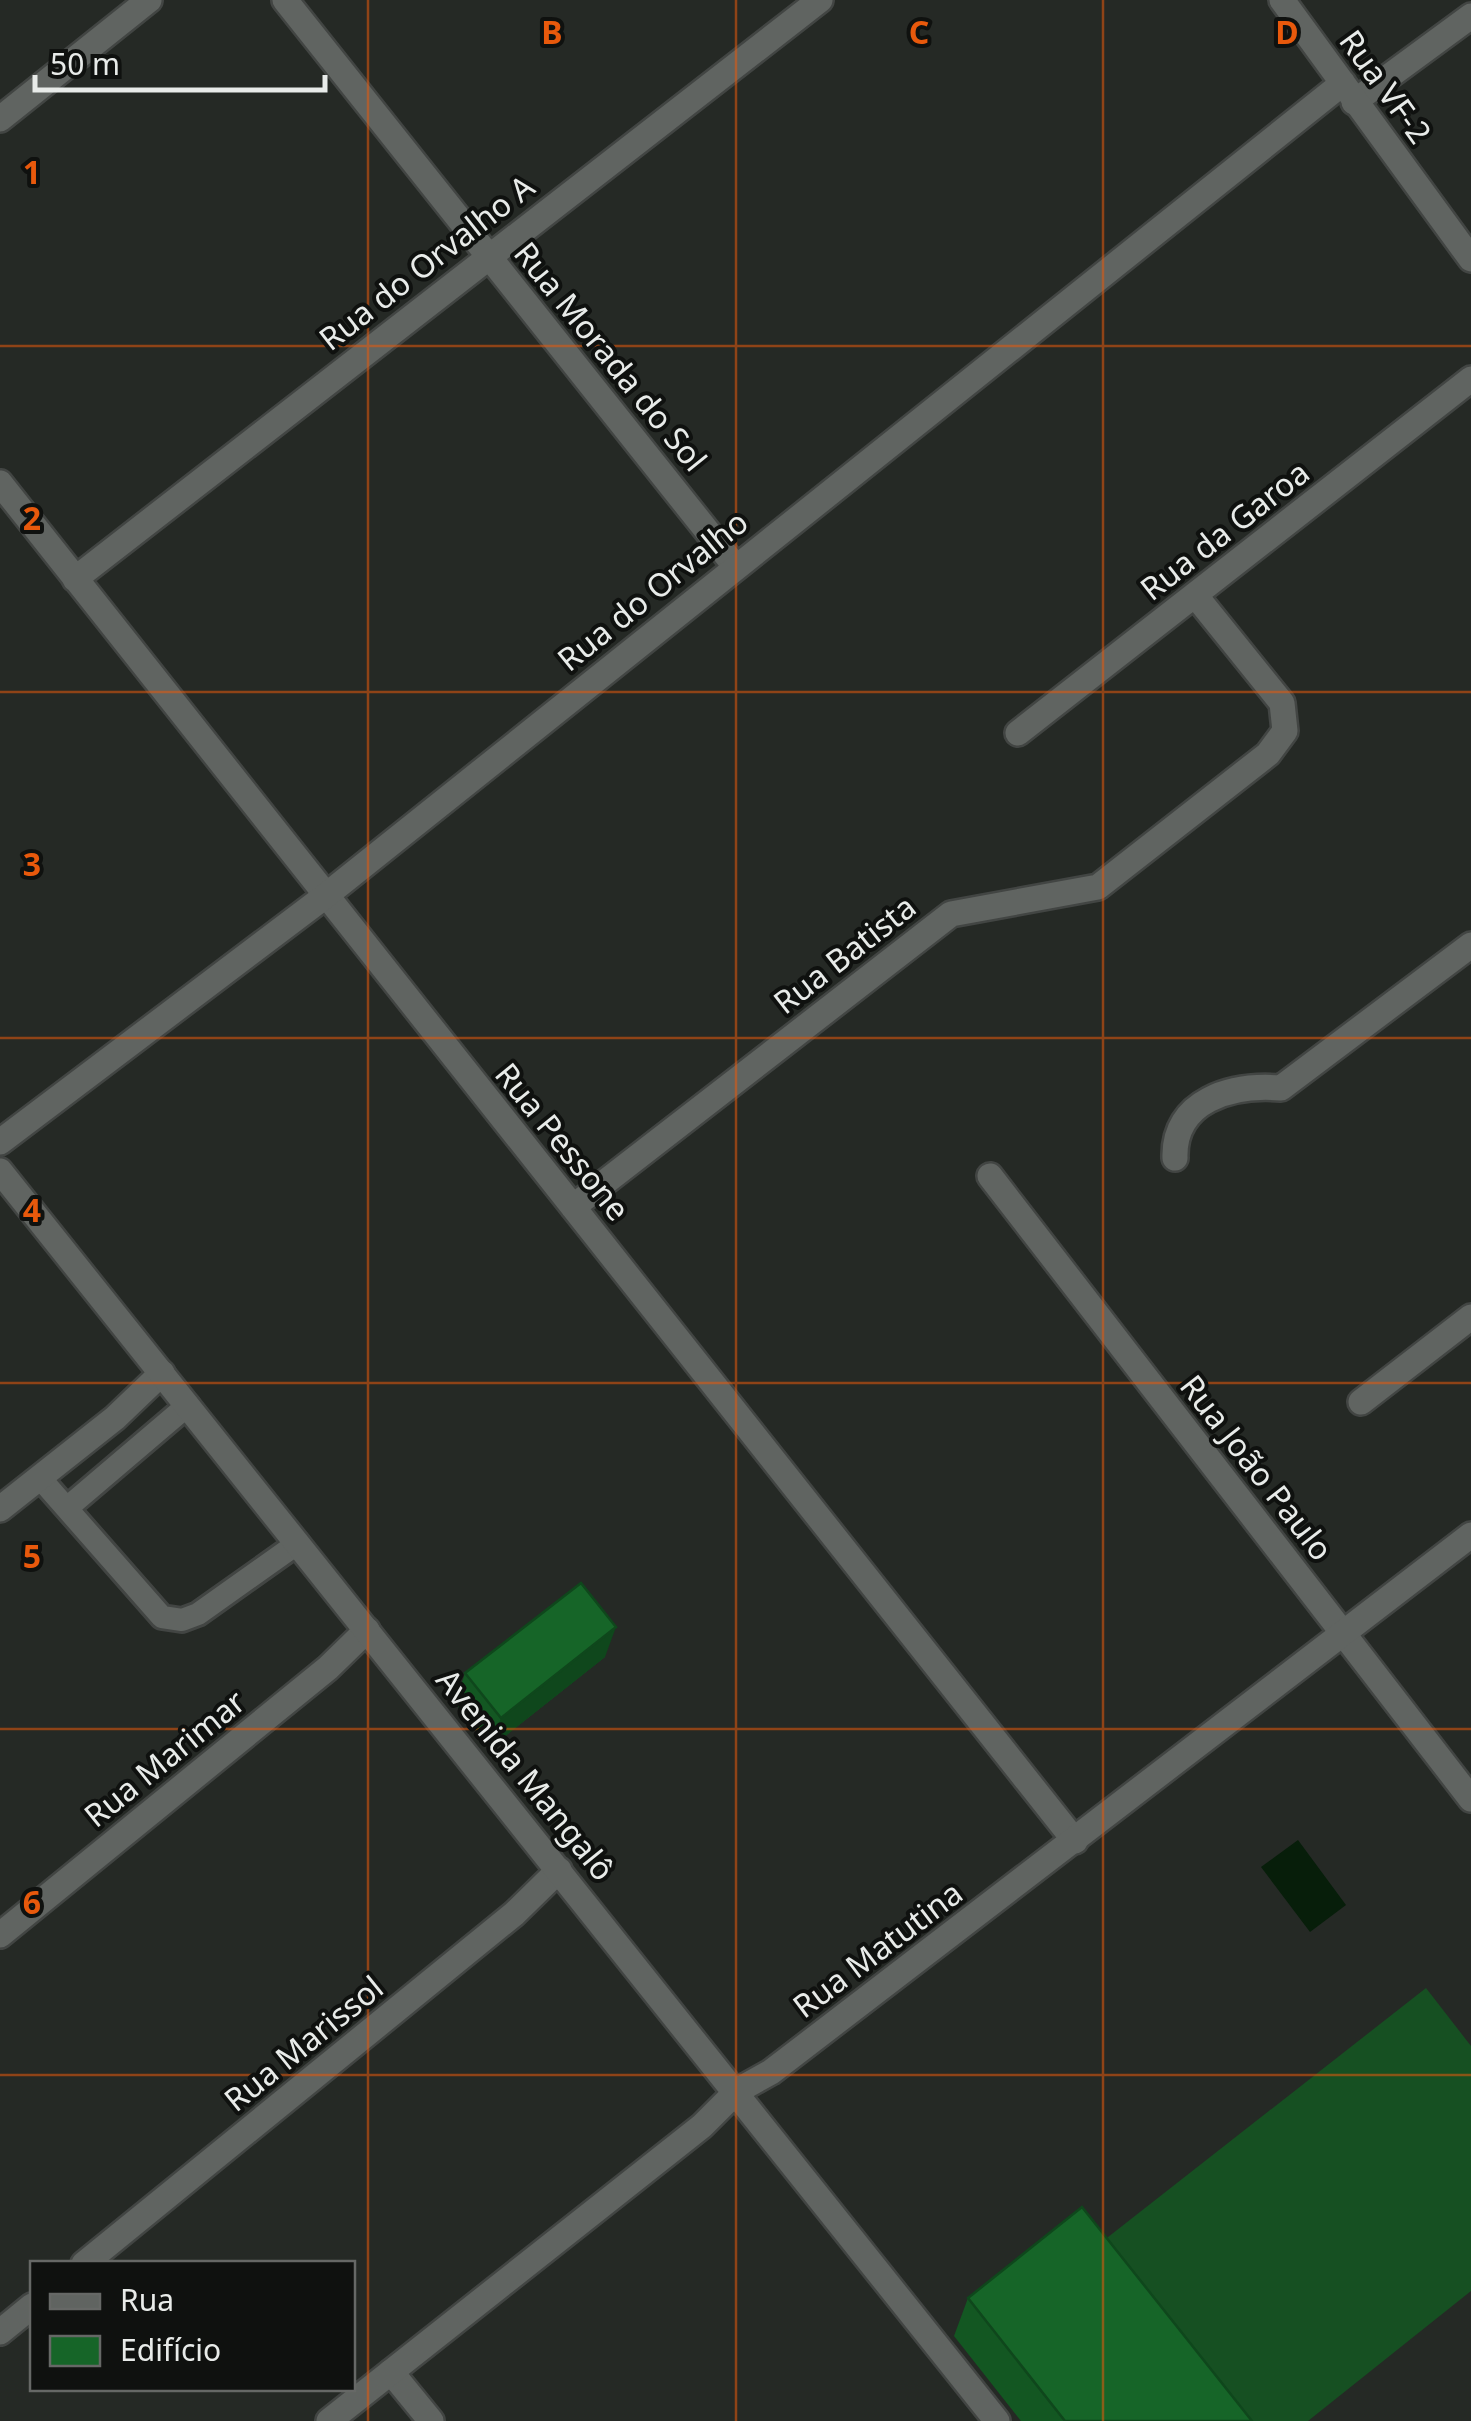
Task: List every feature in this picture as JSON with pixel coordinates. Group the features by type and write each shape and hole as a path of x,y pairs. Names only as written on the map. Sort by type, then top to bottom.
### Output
{"street":[{"path":"0,119 150,0"},
{"name":"Rua Morada do Sol","path":"285,0 735,566"},
{"name":"Rua do Orvalho A","path":"75,578 820,0"},
{"name":"Rua VF-2","path":"1282,0 1471,259"},
{"name":"Rua do Orvalho","path":"0,1142 324,897 735,566 1348,93 1471,16"},
{"name":"Rua da Garoa","path":"1018,733 1471,379"},
{"name":"Rua Pessone","path":"0,483 324,897 1075,1840"},
{"name":"Rua Batista","path":"572,1207 951,914 1098,887 1268,754 1285,732 1282,703 1195,596"},
{"path":"1175,1158 1174,1135 1198,1103 1248,1086 1280,1088 1471,945"},
{"name":"Avenida Mangalô","path":"0,1171 997,2421"},
{"name":"Rua João Paulo","path":"990,1176 1471,1799"},
{"path":"1361,1402 1471,1317"},
{"path":"0,1509 115,1418 162,1373"},
{"name":"Rua Matutina","path":"329,2421 702,2126 737,2091 771,2072 1471,1535"},
{"name":"Rua Marimar","path":"0,1935 328,1668 367,1630"},
{"name":"Rua Marissol","path":"88,2261 514,1914 560,1870"},
{"path":"0,2332 30,2308"},
{"path":"391,2372 430,2421"}],"lane":[{"path":"67,1508 188,1405"},
{"path":"40,1478 162,1617 182,1620 198,1614 298,1543"}],"green space":[{"path":"1426,1988 1471,2046 1471,2291 1308,2421 1208,2421 1080,2259"}],"shaded area":[{"path":"1298,1840 1346,1905 1310,1932 1261,1867"}],"building":[{"path":"581,1583 616,1627 501,1718 465,1673"},
{"path":"1082,2207 1252,2421 1065,2421 968,2298"}]}
